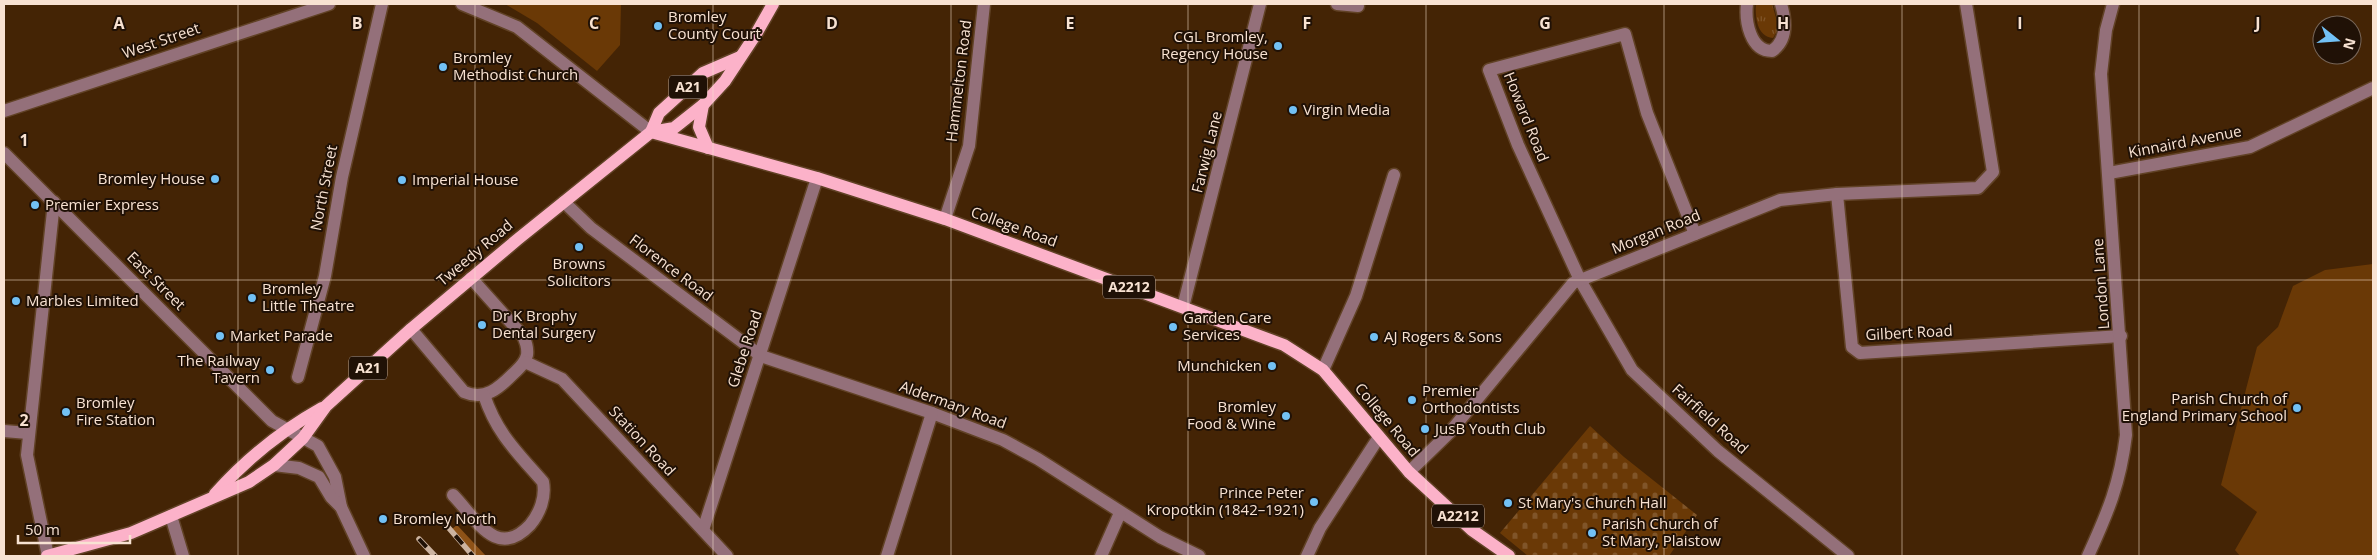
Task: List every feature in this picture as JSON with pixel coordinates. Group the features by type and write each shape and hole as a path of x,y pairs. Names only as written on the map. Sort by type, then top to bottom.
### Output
{"main road":[{"name":"Tweedy Road","path":"651,132 674,128 703,105 726,81 773,4"},
{"name":"Tweedy Road","path":"214,496 247,461 286,430 326,406 471,278 651,132 660,113 704,73 740,57"},
{"path":"703,105 699,127 708,148"},
{"name":"College Road","path":"651,132 817,178 945,219 1284,345 1322,370 1409,472 1472,530 1509,556"},
{"name":"Tweedy Road","path":"48,556 131,533 249,482 274,465 303,438 326,406"}],"street":[{"name":"West Street","path":"4,111 329,4"},
{"name":"North Street","path":"298,377 325,276 342,177 382,4"},
{"name":"College Road","path":"462,4 517,27 651,132"},
{"name":"Hammelton Road","path":"945,219 969,146 984,4"},
{"name":"Farwig Lane","path":"1183,307 1260,4"},
{"path":"1337,4 1358,6"},
{"path":"1747,4 1748,24 1755,42 1761,49 1772,51 1781,42 1785,28 1781,4"},
{"name":"Morgan Road","path":"1409,472 1450,432 1573,283 1780,200 1837,194 1978,188 1993,172 1966,4"},
{"name":"London Lane","path":"2088,556 2112,502 2122,469 2126,435 2121,336 2101,74 2106,30 2113,4"},
{"name":"Howard Road","path":"1580,280 1518,145 1489,70 1625,34 1647,113 1695,234"},
{"name":"Kinnaird Avenue","path":"2109,173 2250,147 2373,88"},
{"name":"East Street","path":"4,153 272,421 286,430"},
{"path":"1322,370 1356,296 1394,175"},
{"name":"Glebe Road","path":"703,530 761,356 817,178"},
{"name":"Gilbert Road","path":"1837,194 1852,346 1860,353 2121,336"},
{"path":"48,556 26,455 54,202"},
{"name":"Florence Road","path":"564,202 591,228 761,356"},
{"path":"411,329 464,392 471,395 484,395 501,386 525,362 527,353 523,336 471,278"},
{"name":"Fairfield Road","path":"1580,280 1632,370 1718,451 1848,556"},
{"name":"Aldermary Road","path":"761,356 932,413 1003,440 1160,537 1199,556"},
{"name":"Station Road","path":"525,362 562,379 727,556"},
{"path":"453,495 484,530 501,542 510,542 520,536 540,508 545,491 543,482 501,434 492,418 484,395"},
{"path":"887,556 932,413"},
{"path":"4,430 28,433"},
{"path":"286,430 318,446 335,477 341,507 364,556"},
{"path":"1307,556 1320,528 1379,437"},
{"path":"274,465 299,468 319,477 331,497 341,507"},
{"path":"1101,556 1120,513"},
{"path":"171,516 183,556"}],"green space":[{"path":"505,4 621,4 620,45 597,71 537,23"},
{"path":"1756,4 1772,4 1779,28 1773,38 1763,34 1758,26"},
{"name":"Parish Church of England Primary School","path":"2373,264 2373,556 2240,556 2235,550 2257,512 2221,485 2257,347 2278,327 2293,286 2325,270"},
{"path":"1590,426 1624,457 1697,515 1669,556 1528,556 1500,533"},
{"path":"457,525 486,556 476,556 452,529"}],"railway":[{"path":"441,519 473,556"},
{"path":"419,539 435,556"}],"place":[{"name":"Bromley County Court","path":"658,26"},
{"name":"CGL Bromley, Regency House","path":"1278,46"},
{"name":"Bromley Methodist Church","path":"443,67"},
{"name":"Virgin Media","path":"1293,110"},
{"name":"Bromley House","path":"215,179"},
{"name":"Imperial House","path":"402,180"},
{"name":"Premier Express","path":"35,205"},
{"name":"Browns Solicitors","path":"579,247"},
{"name":"Bromley Little Theatre","path":"252,298"},
{"name":"Marbles Limited","path":"16,301"},
{"name":"Dr K Brophy Dental Surgery","path":"482,325"},
{"name":"Garden Care Services","path":"1173,327"},
{"name":"Market Parade","path":"220,336"},
{"name":"AJ Rogers & Sons","path":"1374,337"},
{"name":"Munchicken","path":"1272,366"},
{"name":"The Railway Tavern","path":"270,370"},
{"name":"Premier Orthodontists","path":"1412,400"},
{"name":"Parish Church of England Primary School","path":"2297,408"},
{"name":"Bromley Fire Station","path":"66,412"},
{"name":"Bromley Food & Wine","path":"1286,416"},
{"name":"JusB Youth Club","path":"1425,429"},
{"name":"Prince Peter Kropotkin (1842–1921)","path":"1314,502"},
{"name":"St Mary's Church Hall","path":"1508,503"},
{"name":"Bromley North","path":"383,519"},
{"name":"Parish Church of St Mary, Plaistow","path":"1592,533"}]}
